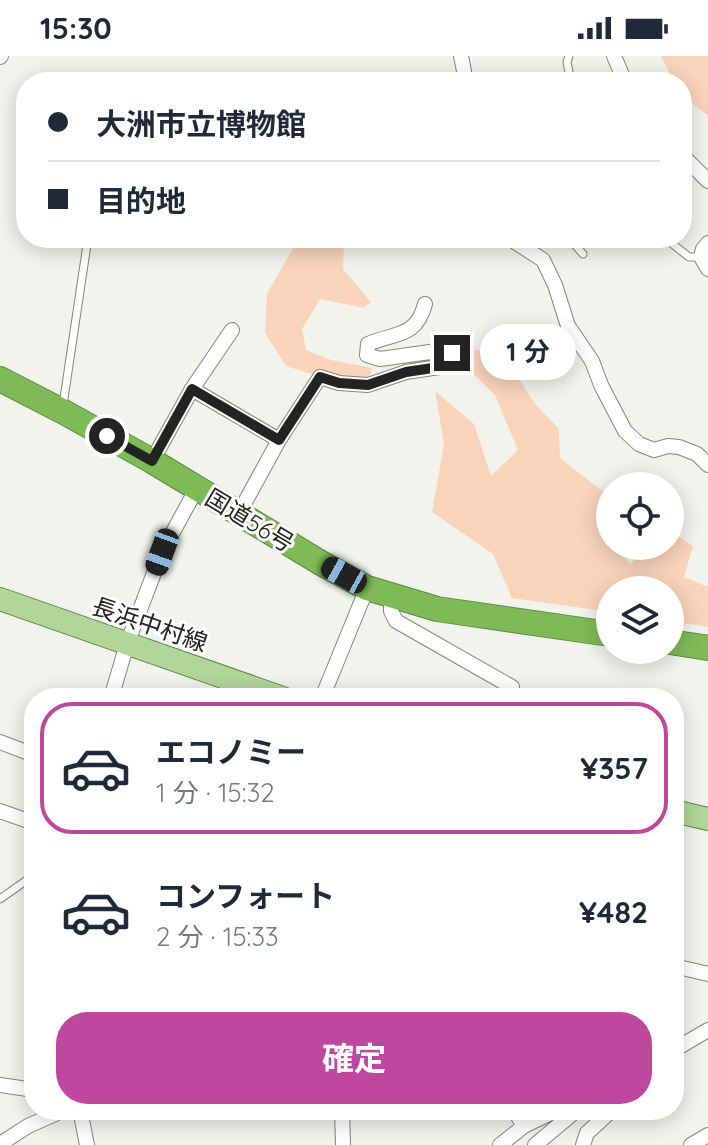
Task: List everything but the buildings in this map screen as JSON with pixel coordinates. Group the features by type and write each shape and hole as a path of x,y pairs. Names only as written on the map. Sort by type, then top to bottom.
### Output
{"highway":[{"name":"国道56号","path":"0,379 152,461 367,588 437,609 596,632"},
{"path":"684,644 708,648"}],"main road":[{"name":"長浜中村線","path":"0,599 254,688"},
{"path":"684,813 708,819"}],"street":[{"path":"692,165 708,181"},
{"path":"704,263 703,249 708,243"},
{"path":"524,248 543,260 568,326 592,361 625,431 639,444 654,450 679,447 697,454 708,465"},
{"path":"239,513 279,440 320,377 339,383 368,385 406,372 446,366 452,353 430,352 380,359 367,355 368,344 410,330 421,320 425,304"},
{"path":"152,461 192,389 232,330"},
{"path":"192,389 279,440"},
{"path":"114,688 162,552 197,488"},
{"path":"326,688 367,588"},
{"path":"391,597 391,611 396,621 512,688"},
{"path":"0,742 24,751"},
{"path":"0,811 24,819"},
{"path":"684,968 708,974"},
{"path":"684,1044 708,1030"},
{"path":"0,1085 24,1089"},
{"path":"0,1144 42,1120"},
{"path":"82,1120 87,1145"},
{"path":"342,1120 343,1145"},
{"path":"520,1120 524,1126"},
{"path":"500,1145 536,1120"},
{"path":"535,1145 565,1120"},
{"path":"583,1145 587,1133 601,1120"},
{"path":"691,1145 708,1135"}],"lane":[{"path":"62,411 86,248"},
{"path":"578,248 583,254"},
{"path":"678,248 704,263"},
{"path":"0,899 24,882"}],"shaded area":[{"path":"661,56 708,56 708,116 692,103 692,72 669,72"},
{"path":"293,248 344,248 343,269 371,302 364,308 320,299 302,329 306,350 331,360 372,368 368,385 339,383 286,366 265,333 267,294"},
{"path":"456,346 503,355 535,404 559,429 560,458 596,486 596,560 626,560 630,564 635,560 684,560 684,540 693,546 684,577 596,576 596,610 512,598 493,554 432,512 444,444 435,391 474,424 491,476 518,450 495,395 452,353"},
{"path":"684,577 708,587 708,627 684,623"}],"route":[{"path":"107,436 152,461 192,389 279,440 320,377 339,383 368,385 406,372 446,366 452,353"}]}
